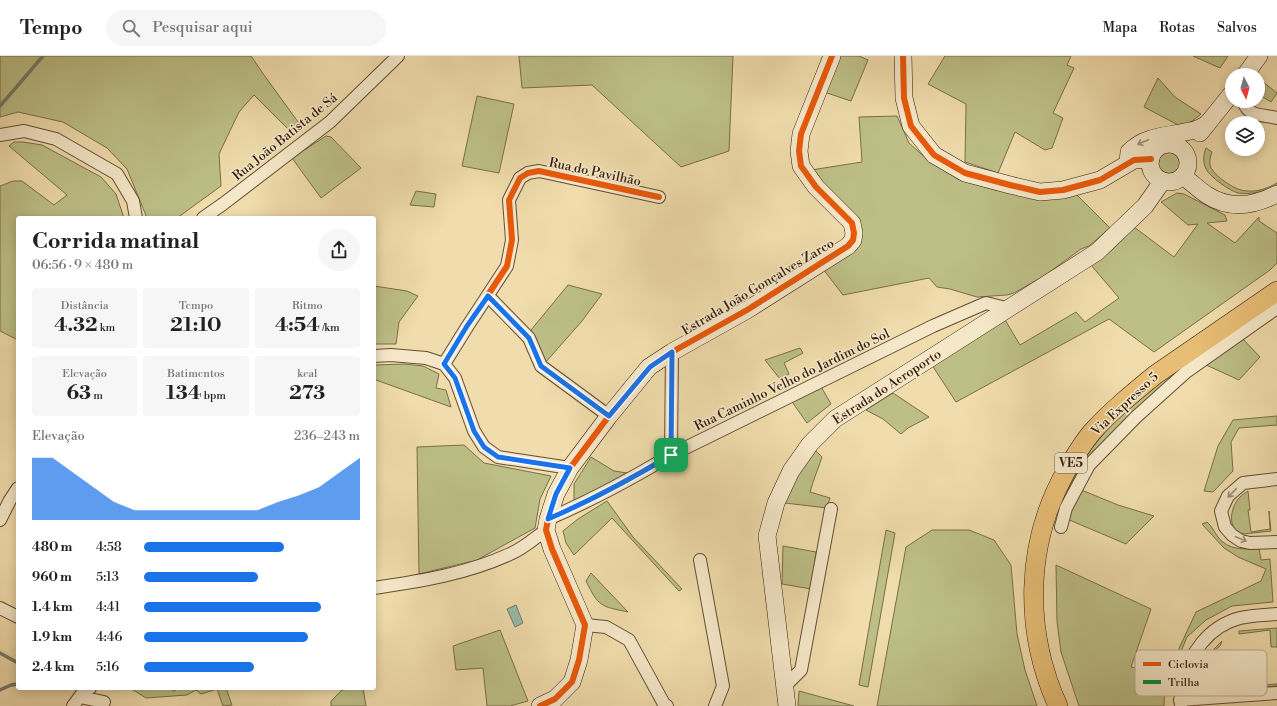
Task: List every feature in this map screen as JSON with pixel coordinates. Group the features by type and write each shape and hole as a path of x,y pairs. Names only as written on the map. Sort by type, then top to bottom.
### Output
{"main road":[{"name":"Via Expresso 5","path":"1058,706 1046,676 1040,655 1034,617 1034,580 1035,562 1042,529 1062,480 1092,433 1136,390 1155,375 1277,291"}],"street":[{"name":"Rua João Batista de Sá","path":"206,216 330,122 398,56"},
{"name":"Estrada João Gonçalves Zarco","path":"547,525 556,494 570,468 609,416 650,367 672,352 747,310 848,246 853,240 854,233 852,223 816,187 801,166 799,150 801,134 832,56"},
{"path":"903,56 904,98 911,126 934,155 965,173 1040,192 1062,190 1100,180 1128,162 1134,160 1151,159"},
{"path":"1251,68 1259,56"},
{"path":"1182,149 1197,138 1225,101"},
{"path":"1246,108 1257,114 1274,117"},
{"path":"1128,162 1129,152 1134,146 1142,141 1190,131 1207,124"},
{"path":"0,135 24,131 56,139 117,174 133,201 136,216"},
{"path":"1165,144 1177,145 1182,149 1188,160 1183,176 1174,181 1161,180 1156,176 1152,170 1151,159 1155,150 1165,144"},
{"name":"Rua do Pavilhão","path":"444,364 467,326 508,266 512,240 509,200 520,178 528,173 539,171 659,197"},
{"path":"1183,176 1207,195 1223,204 1243,206 1261,202 1277,194"},
{"name":"Estrada do Aeroporto","path":"787,706 767,536 776,502 791,471 810,444 834,419 1010,309 1097,252 1145,206 1159,186 1161,180"},
{"path":"488,296 529,338 541,366 609,416"},
{"name":"Rua Caminho Velho do Jardim do Sol","path":"376,588 419,582 470,570 512,554 547,525 572,509 641,473 671,455 933,326 986,303 1010,309"},
{"path":"1061,527 1066,508 1089,465 1130,422 1186,372 1277,308"},
{"path":"671,455 672,352"},
{"path":"376,356 391,355 426,358 444,364 455,378 474,431 484,447 498,457 570,468"},
{"path":"1277,479 1243,483 1228,496 1221,511 1225,527 1232,535 1241,541 1250,543 1277,542"},
{"path":"0,520 16,491"},
{"path":"785,686 801,670 832,508"},
{"path":"540,706 555,699 572,682 579,660 585,625 552,549 547,525"},
{"path":"700,560 723,686 716,706"},
{"path":"0,608 16,616"},
{"path":"1196,650 1214,631 1240,618 1277,614"},
{"path":"585,625 606,627 629,640 664,704 667,706"},
{"path":"76,701 86,690"},
{"path":"1267,694 1277,693"},
{"path":"1181,703 1242,696"},
{"path":"76,701 104,702"}],"green space":[{"path":"0,56 251,56 301,126 290,131 254,95 239,112 219,154 221,186 180,216 146,216 127,169 107,148 63,122 18,112 0,117"},
{"path":"519,56 733,56 729,151 681,167 592,85 522,88"},
{"path":"835,56 859,56 868,60 851,101 821,91"},
{"path":"945,56 1071,56 1067,65 1074,68 1053,113 1063,118 1052,148 1045,150 1015,132 998,173 965,162 966,104 928,84"},
{"path":"1193,56 1228,56 1220,68"},
{"path":"1158,78 1175,97 1201,114 1191,122 1180,126 1144,107"},
{"path":"1265,84 1277,93 1271,102 1265,98"},
{"path":"477,96 514,104 499,173 462,166"},
{"path":"897,116 909,143 929,161 958,179 995,190 1043,197 1077,195 1110,228 1089,246 1081,249 1044,276 1014,293 1007,295 977,297 950,289 937,287 929,278 843,295 820,265 861,236 856,215 830,193 811,170 862,162 859,117"},
{"path":"326,136 331,137 361,168 321,198 292,158"},
{"path":"14,142 42,145 101,177 116,194 123,216 16,216 16,339 0,331 0,186 13,181 22,181 54,205 67,195 9,146"},
{"path":"1206,148 1212,152 1210,160 1211,168 1218,176 1232,186 1238,189 1255,191 1277,183 1277,185 1263,191 1253,193 1238,193 1230,190 1216,180 1206,169 1204,164 1204,153"},
{"path":"1170,150 1179,154 1183,163 1179,172 1170,176 1161,172 1157,163 1161,154"},
{"path":"416,191 436,194 434,207 410,205"},
{"path":"1177,193 1184,194 1225,215 1227,221 1207,223 1235,243 1259,217 1259,221 1277,233 1277,263 1270,270 1154,352 1109,319 956,402 930,362 1004,318 1020,345 1076,312 1085,322 1119,298 1091,265 1134,227 1174,257 1198,224 1188,225 1161,202"},
{"path":"568,285 602,294 582,321 545,363 531,330"},
{"path":"376,286 407,291 418,296 399,322 396,344 376,344"},
{"path":"1241,337 1260,357 1239,380 1204,364"},
{"path":"1217,341 1099,446 1080,470 1067,497 1065,497 1077,471 1092,448 1110,427 1150,390"},
{"path":"800,348 803,353 784,363 789,374 780,379 765,360"},
{"path":"404,364 423,366 439,374 436,388 446,390 451,407 376,380 376,365"},
{"path":"819,383 831,404 807,423 790,399"},
{"path":"893,393 929,417 908,428 901,434 883,419 866,410"},
{"path":"1277,416 1277,425 1239,428 1231,442 1233,471 1213,492 1204,491 1218,446 1233,420"},
{"path":"464,445 484,463 551,476 540,499 535,528 477,560 419,574 417,447"},
{"path":"815,450 822,457 810,492 830,498 827,508 785,503 800,470"},
{"path":"591,457 614,471 627,473 574,502 574,484"},
{"path":"1079,489 1118,505 1154,516 1126,544 1067,519"},
{"path":"1248,491 1250,510 1248,510 1251,532 1270,529 1269,511 1271,531 1244,534 1238,532 1234,528 1232,524 1232,512 1240,497"},
{"path":"607,501 633,537 682,589 679,591 612,518 574,555 566,543 563,531 578,519"},
{"path":"1207,522 1218,537 1231,547 1242,549 1259,548 1261,560 1270,559 1273,602 1232,606 1206,620 1187,637 1182,650 1178,650 1196,612 1261,581 1266,569 1238,557 1224,548 1202,524"},
{"path":"886,530 895,533 868,687 859,685"},
{"path":"932,530 969,530 994,540 1011,565 1017,634 1025,670 1037,706 877,706 906,547"},
{"path":"783,546 816,552 811,589 782,584"},
{"path":"1056,565 1151,609 1137,650 1135,650 1135,655 1131,667 1135,668 1135,696 1164,696 1164,706 1079,706 1061,652 1057,622"},
{"path":"591,573 628,612 611,608 601,604 598,601 586,581"},
{"path":"1277,628 1277,647 1271,647 1270,630 1239,634 1239,631"},
{"path":"500,630 528,701 510,706 487,706 483,668 456,670 453,646"},
{"path":"1222,641 1220,646 1215,650 1213,650"},
{"path":"1277,684 1277,686 1267,687 1267,685"},
{"path":"133,690 196,690 187,695 146,698"},
{"path":"196,690 214,690 201,694"},
{"path":"217,690 227,690 232,705 223,706"},
{"path":"342,690 363,690 366,706 331,706 331,701"},
{"path":"799,691 854,706 798,706"}],"shaded area":[{"path":"516,605 523,623 515,627 507,609"}],"waterway":[{"path":"0,106 43,56"},
{"path":"0,653 16,662"},
{"path":"0,690 16,684"}],"marked path":[{"path":"488,296 529,338 541,366 609,416"},
{"path":"671,455 672,352"}],"cycle path":[{"path":"540,706 555,699 572,682 579,660 585,625 552,549 546,530 556,494 570,468 609,416 649,367 672,352 747,310 848,246 853,240 854,233 852,223 816,187 801,166 799,151 801,134 832,56"},
{"path":"903,56 904,98 911,126 934,155 965,173 1040,192 1063,190 1100,180 1134,160 1151,159"},
{"path":"444,364 507,266 512,240 509,200 520,178 528,173 539,171 659,197"}],"route":[{"path":"488,296 529,338 541,366 609,416 650,367 672,352 671,455 641,473 572,509 548,519 556,494 570,468 498,457 484,447 474,431 455,378 444,364 467,326 488,296"}]}
